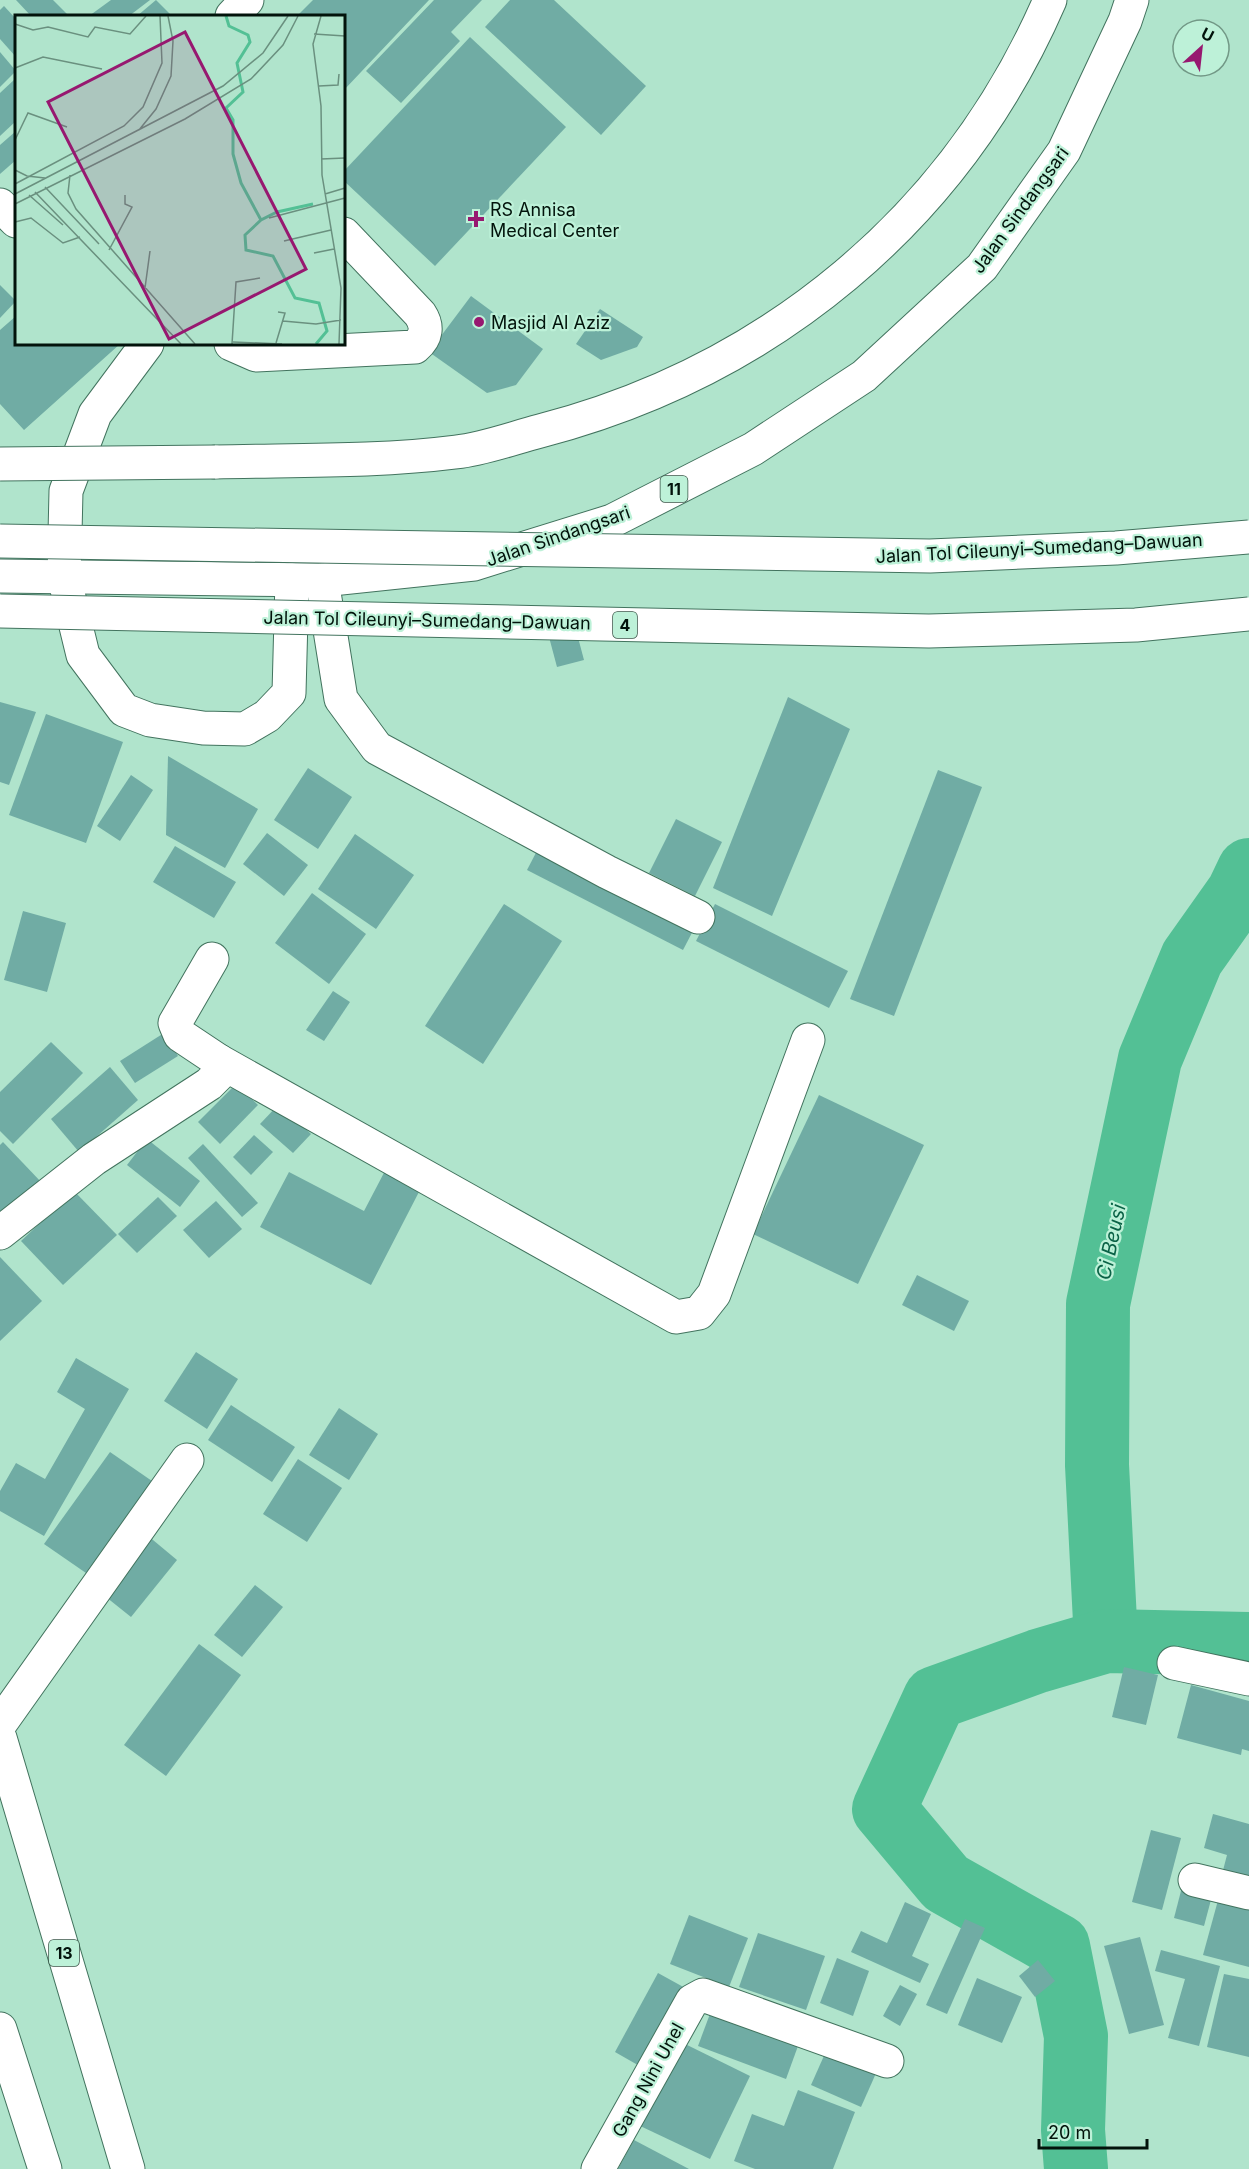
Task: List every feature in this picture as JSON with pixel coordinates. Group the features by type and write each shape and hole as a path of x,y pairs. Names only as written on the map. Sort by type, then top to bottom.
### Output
{"main road":[{"path":"233,15 248,0"},
{"path":"0,464 362,459 458,452 582,420 673,386 756,342 875,251 927,197 971,141 1009,82 1050,0"},
{"name":"Jalan Sindangsari","path":"0,576 307,580 474,564 612,521 753,449 864,376 982,267 1064,151 1125,21 1132,0"},
{"path":"0,205 15,220"},
{"path":"244,349 415,347 422,341 425,327 420,314 347,238"},
{"path":"146,345 95,414 66,491 64,577 83,656 124,710 150,720 203,728 245,729 267,716 289,693 307,580"},
{"name":"Jalan Tol Cileunyi–Sumedang–Dawuan","path":"0,541 930,556 1116,548 1249,537"},
{"path":"307,580 340,699 377,748 607,872 698,917"},
{"name":"Jalan Tol Cileunyi–Sumedang–Dawuan","path":"0,611 929,631 1136,625 1249,614"},
{"path":"212,959 175,1023 180,1035 219,1061 676,1317 699,1313 714,1294 808,1040"},
{"path":"0,1233 94,1159 208,1084 219,1074 219,1061"},
{"path":"0,1724 187,1460"},
{"path":"1174,1663 1249,1679"},
{"name":"13","path":"0,1738 128,2169"},
{"path":"1195,1880 1249,1893"},
{"name":"Gang Nini Unel","path":"598,2169 692,2001 703,1995 887,2061"},
{"path":"0,2029 38,2167"}],"building":[{"path":"16,0 53,0 68,15 30,15"},
{"path":"111,0 150,0 130,15 90,15"},
{"path":"156,0 171,15 138,15"},
{"path":"313,0 429,0 345,89 345,15 298,15"},
{"path":"434,0 482,0 451,32 460,41 401,103 366,71"},
{"path":"510,0 554,0 646,86 601,135 485,27"},
{"path":"4,6 15,18 15,56 0,39 0,10"},
{"path":"470,37 566,127 435,266 345,182 345,170"},
{"path":"0,52 15,72 0,87"},
{"path":"15,79 15,122 0,136 0,93"},
{"path":"15,132 15,161 0,174 0,145"},
{"path":"0,285 15,302 0,318"},
{"name":"Masjid Al Aziz","path":"471,296 543,349 516,385 487,393 429,352"},
{"path":"600,309 643,337 637,347 601,360 576,344"},
{"path":"15,317 15,345 119,345 24,430 0,404 0,330"},
{"path":"576,630 584,660 557,667 549,637"},
{"path":"788,697 850,729 772,916 713,888"},
{"path":"0,702 36,712 9,785 0,782"},
{"path":"46,714 123,742 86,843 9,815"},
{"path":"168,756 258,809 225,868 166,835"},
{"path":"308,768 352,797 318,849 274,820"},
{"path":"938,770 982,787 894,1016 850,999"},
{"path":"131,775 153,790 120,841 97,826"},
{"path":"676,819 722,842 695,896 649,873"},
{"path":"267,833 308,865 284,896 243,864"},
{"path":"355,834 414,875 376,929 318,889"},
{"path":"540,845 696,925 683,950 527,870"},
{"path":"175,846 236,882 214,918 153,882"},
{"path":"312,893 366,934 329,984 275,943"},
{"path":"504,904 562,941 483,1064 425,1026"},
{"path":"715,904 848,971 829,1008 696,941"},
{"path":"23,911 66,923 47,992 4,980"},
{"path":"333,991 350,1002 324,1041 306,1030"},
{"path":"164,1033 178,1056 135,1083 120,1061"},
{"path":"51,1042 83,1073 13,1144 0,1131 0,1092"},
{"path":"110,1067 138,1100 79,1152 51,1119"},
{"path":"236,1084 258,1105 220,1144 198,1122"},
{"path":"819,1095 924,1145 858,1284 753,1234"},
{"path":"279,1104 311,1134 293,1153 260,1124"},
{"path":"254,1135 273,1152 251,1175 233,1157"},
{"path":"147,1139 200,1181 180,1207 127,1165"},
{"path":"3,1142 42,1183 0,1221 0,1145"},
{"path":"203,1144 258,1203 242,1217 188,1158"},
{"path":"386,1169 421,1188 371,1285 260,1227 289,1172 364,1211"},
{"path":"74,1191 117,1235 63,1285 21,1241"},
{"path":"158,1197 177,1216 137,1253 118,1234"},
{"path":"216,1201 242,1229 209,1258 183,1230"},
{"path":"0,1257 42,1301 0,1341"},
{"path":"917,1275 969,1301 954,1331 902,1305"},
{"path":"196,1352 238,1379 207,1429 164,1401"},
{"path":"76,1358 129,1389 44,1536 0,1511 0,1491 16,1463 45,1479 85,1409 57,1392"},
{"path":"231,1405 295,1447 272,1482 208,1440"},
{"path":"339,1408 378,1434 349,1480 309,1455"},
{"path":"110,1452 152,1481 86,1573 44,1544"},
{"path":"298,1459 342,1488 307,1542 263,1514"},
{"path":"147,1535 177,1560 131,1617 101,1593"},
{"path":"255,1585 283,1607 242,1657 214,1635"},
{"path":"199,1644 241,1675 166,1776 124,1745"},
{"path":"1124,1667 1158,1675 1146,1725 1112,1717"},
{"path":"1191,1685 1249,1701 1249,1751 1242,1749 1241,1755 1177,1738"},
{"path":"1213,1814 1249,1824 1249,1885 1221,1878 1227,1855 1204,1848"},
{"path":"1151,1830 1181,1838 1162,1910 1132,1902"},
{"path":"1182,1887 1212,1896 1204,1926 1174,1918"},
{"path":"1220,1893 1249,1901 1249,1967 1203,1955"},
{"path":"905,1902 931,1914 912,1956 929,1964 920,1983 851,1952 861,1931 887,1943"},
{"path":"689,1915 748,1938 729,1987 670,1964"},
{"path":"965,1919 985,1928 947,2014 926,2005"},
{"path":"758,1933 825,1956 806,2010 739,1987"},
{"path":"1140,1937 1164,2025 1129,2034 1104,1946"},
{"path":"1161,1950 1220,1966 1199,2046 1168,2038 1185,1979 1155,1971"},
{"path":"837,1958 869,1971 853,2016 820,2003"},
{"path":"1038,1960 1055,1981 1035,1997 1019,1976"},
{"path":"658,1973 687,1989 643,2068 615,2052"},
{"path":"1224,1974 1249,1979 1249,2057 1207,2047"},
{"path":"977,1978 1022,1997 1002,2043 958,2025"},
{"path":"900,1985 917,1994 900,2026 883,2016"},
{"path":"714,2003 802,2035 786,2079 698,2046"},
{"path":"677,2040 750,2076 710,2159 636,2124"},
{"path":"827,2049 877,2071 861,2107 811,2085"},
{"path":"798,2090 855,2112 833,2169 755,2169 734,2161 752,2114 784,2126"},
{"path":"634,2140 689,2169 618,2169"}],"waterway":[{"name":"Ci Beusi","path":"1106,1641 1097,1465 1098,1304 1150,1059 1192,958 1238,893 1249,870"},
{"path":"1076,2169 1073,2130 1076,2036 1058,1946 946,1883 884,1809 935,1698 1038,1661 1106,1641 1249,1644"}],"place":[{"name":"RS Annisa Medical Center","path":"476,219"},
{"name":"Masjid Al Aziz","path":"479,322"}]}
